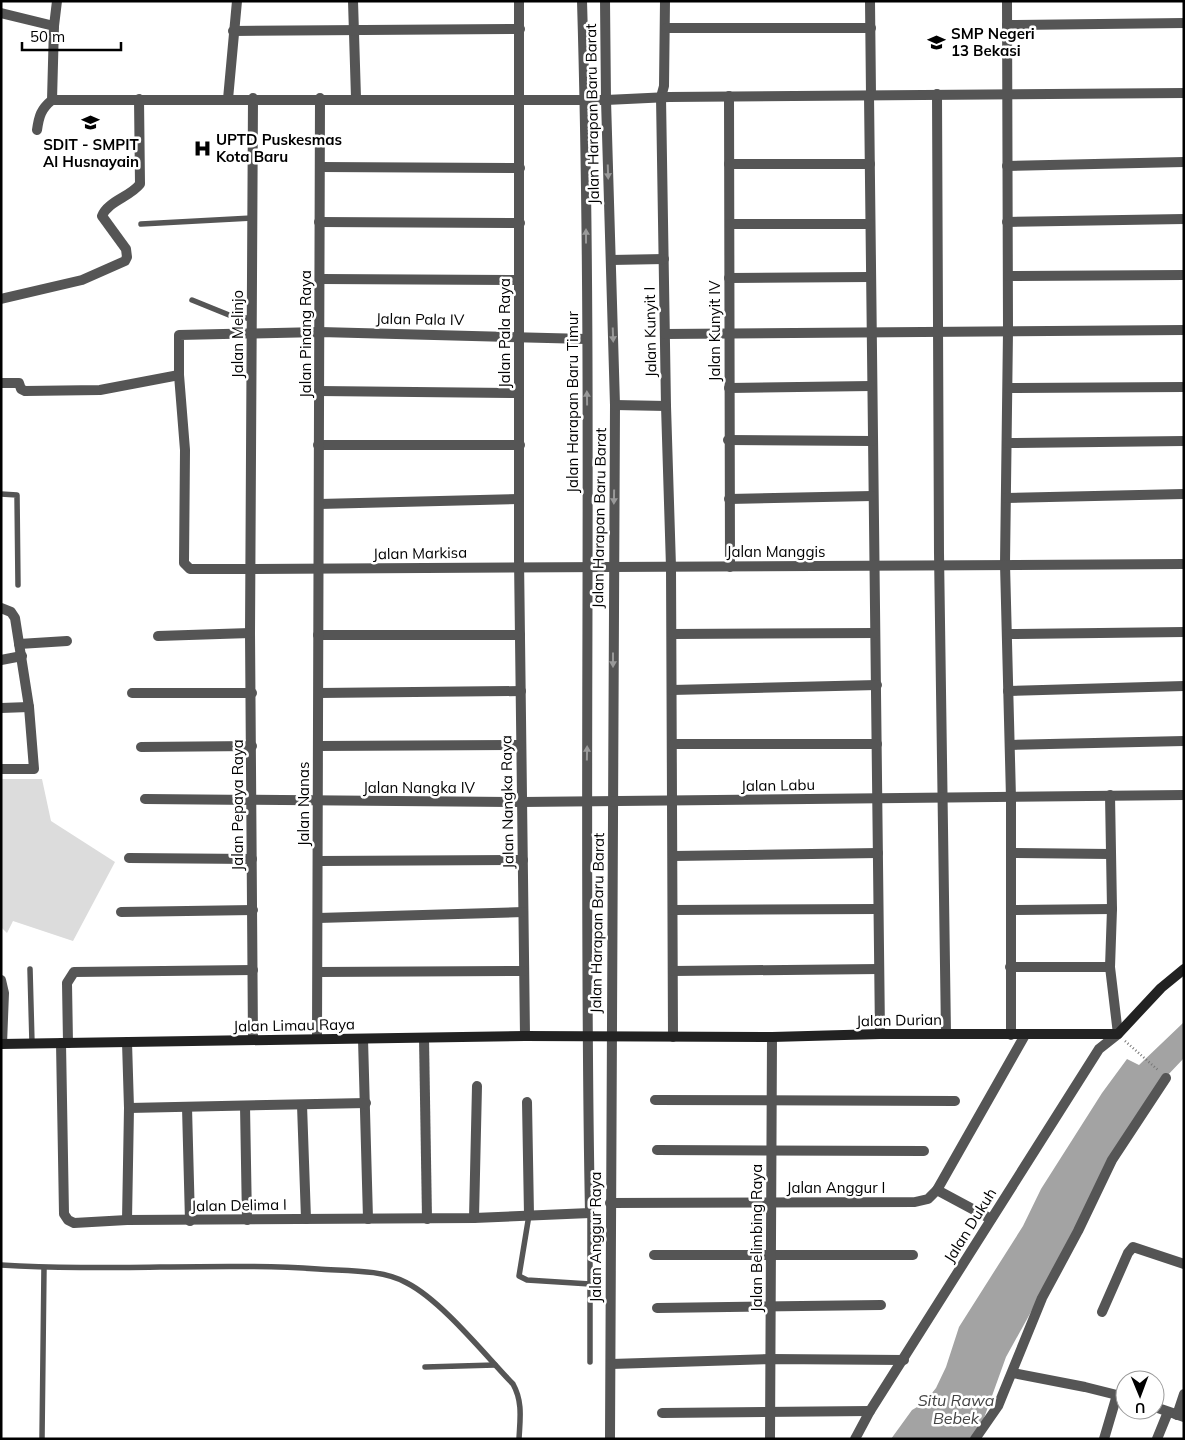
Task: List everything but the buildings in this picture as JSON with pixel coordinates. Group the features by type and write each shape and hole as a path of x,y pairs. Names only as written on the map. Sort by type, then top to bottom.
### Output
{"street":[{"path":"52,100 54,26 57,1"},
{"path":"228,99 237,1"},
{"path":"353,1 356,98"},
{"name":"Jalan Pala Raya","path":"519,1 520,567"},
{"name":"Jalan Harapan Baru Timur","path":"582,1 585,99 589,567 586,802"},
{"name":"Jalan Harapan Baru Barat","path":"605,1 615,405 613,567 614,802 611,1036"},
{"name":"Jalan Kunyit I","path":"666,1 664,86 661,97 672,634 673,1036"},
{"path":"870,1 872,496 877,685 880,1034"},
{"path":"1007,1 1008,388 1005,564 1011,798 1011,1035"},
{"path":"1,13 54,26"},
{"path":"1007,25 1184,23"},
{"path":"666,28 871,28"},
{"path":"233,31 520,29"},
{"path":"37,130 39,115 43,107 52,100 356,98 606,100 729,96 1184,93"},
{"path":"937,94 940,565 946,1034"},
{"name":"Jalan Kunyit IV","path":"729,96 728,440 730,567"},
{"name":"Jalan Melinjo","path":"251,569 253,98"},
{"name":"Jalan Pinang Raya","path":"318,569 321,279 319,222 320,98"},
{"path":"1,299 82,280 125,261 127,257 126,249 102,216 105,210 135,191 140,184 139,99"},
{"path":"1007,166 1184,162"},
{"path":"729,164 870,164"},
{"path":"320,167 520,168"},
{"path":"1008,222 1184,219"},
{"path":"319,222 520,223"},
{"path":"730,224 870,224"},
{"path":"611,260 664,259"},
{"path":"1008,276 1184,275"},
{"path":"729,278 870,276"},
{"path":"321,279 519,280"},
{"path":"665,334 728,332 1184,330"},
{"name":"Jalan Pala IV","path":"179,375 179,335 320,332 587,339"},
{"path":"1,383 19,383 21,389 25,391 100,390 179,375"},
{"name":"Jalan Markisa","path":"179,375 184,420 186,566 190,569 589,567"},
{"path":"729,388 871,386"},
{"path":"1008,388 1184,387"},
{"path":"319,391 519,393"},
{"path":"615,405 666,406"},
{"path":"728,440 872,441"},
{"path":"1007,443 1184,441"},
{"path":"318,445 520,445"},
{"path":"1006,498 1184,494"},
{"path":"730,500 872,496"},
{"path":"319,504 519,499"},
{"name":"Jalan Manggis","path":"589,567 1184,564"},
{"name":"Jalan Nangka Raya","path":"520,567 525,1036"},
{"name":"Jalan Pepaya Raya","path":"251,569 253,1040"},
{"name":"Jalan Nanas","path":"317,1039 318,569"},
{"path":"1,608 11,612 14,618 22,656 29,707 34,769 1,769"},
{"path":"1007,634 1184,632"},
{"path":"672,634 875,633"},
{"path":"158,636 250,634"},
{"path":"318,635 520,635"},
{"path":"19,644 67,641"},
{"path":"1,660 22,656"},
{"path":"672,690 877,685"},
{"path":"1008,691 1184,686"},
{"path":"319,693 521,691"},
{"path":"132,693 252,693"},
{"path":"1,708 29,707"},
{"path":"1010,744 1184,741"},
{"path":"673,744 877,744"},
{"path":"318,746 521,745"},
{"path":"141,747 252,746"},
{"path":"1110,795 1112,909 1110,967 1118,1034"},
{"name":"Jalan Labu","path":"586,802 1184,795"},
{"name":"Jalan Nangka IV","path":"145,799 318,802 586,802"},
{"name":"Jalan Harapan Baru Barat","path":"586,802 587,1036"},
{"path":"673,856 878,853"},
{"path":"1011,853 1111,854"},
{"path":"129,858 252,859"},
{"path":"318,861 523,860"},
{"path":"673,910 878,909"},
{"path":"1011,910 1112,909"},
{"path":"121,912 252,910"},
{"path":"318,918 523,912"},
{"path":"1010,966 1110,967"},
{"path":"673,971 879,969"},
{"path":"1118,1034 1161,988 1184,969"},
{"path":"64,1043 67,983 74,972 253,970"},
{"path":"318,972 524,971"},
{"path":"1,980 4,993 2,1044"},
{"name":"Jalan Durian","path":"587,1036 772,1038 880,1034 1118,1034"},
{"path":"991,1220 937,1190 1025,1034"},
{"name":"Jalan Dukuh","path":"855,1439 870,1411 1099,1049 1118,1034"},
{"path":"587,1036 590,1213"},
{"name":"Jalan Limau Raya","path":"2,1044 587,1036"},
{"name":"Jalan Anggur Raya","path":"610,1439 611,1036"},
{"path":"424,1038 427,1219"},
{"name":"Jalan Belimbing Raya","path":"770,1439 772,1038"},
{"path":"362,1039 366,1103 368,1219"},
{"path":"127,1042 129,1108 127,1220"},
{"name":"Jalan Delima I","path":"64,1043 64,1214 68,1220 74,1222 127,1220 427,1219 590,1213"},
{"path":"975,1439 998,1406 1042,1298 1078,1231 1112,1160 1156,1096 1163,1075"},
{"path":"474,1218 477,1086"},
{"path":"655,1100 955,1101"},
{"path":"527,1102 529,1216"},
{"path":"129,1108 366,1103"},
{"path":"302,1105 306,1219"},
{"path":"245,1106 247,1220"},
{"path":"187,1107 190,1220"},
{"path":"657,1150 924,1151"},
{"name":"Jalan Anggur I","path":"610,1203 915,1202 928,1199 937,1190"},
{"path":"1102,1312 1129,1250 1136,1246 1184,1264"},
{"path":"654,1255 913,1255"},
{"path":"657,1308 881,1305"},
{"path":"611,1364 770,1360 904,1360"},
{"path":"1013,1373 1115,1395"},
{"path":"1157,1439 1176,1414 1184,1394"},
{"path":"662,1413 870,1411"},
{"path":"1104,1439 1115,1411"}],"lane":[{"path":"141,224 252,218"},
{"path":"192,300 229,315 252,319"},
{"path":"1,494 17,495 18,585"},
{"path":"30,969 32,1043"},
{"path":"590,1213 590,1362"},
{"path":"529,1216 519,1276 527,1280 590,1284"},
{"path":"1,1265 44,1268 279,1266 382,1274 407,1282 428,1296 513,1384 518,1393 521,1407 519,1439"},
{"path":"42,1439 44,1268"},
{"path":"425,1367 495,1365"}],"path":[{"path":"1118,1034 1163,1075"}],"shaded area":[{"path":"1,779 42,779 51,821 115,862 73,941 13,921 7,933 1,927"}],"water":[{"name":"Situ Rawa Bebek","path":"1184,1022 1184,1058 1166,1077 1073,1236 1006,1357 979,1432 974,1439 891,1439 912,1410 924,1403 936,1388 946,1367 959,1327 1023,1226 1041,1189 1102,1093 1127,1059 1139,1065"}],"place":[{"name":"SMP Negeri 13 Bekasi","path":"937,42"},
{"name":"SDIT - SMPIT Al Husnayain","path":"91,123"},
{"name":"UPTD Puskesmas Kota Baru","path":"202,148"}]}
